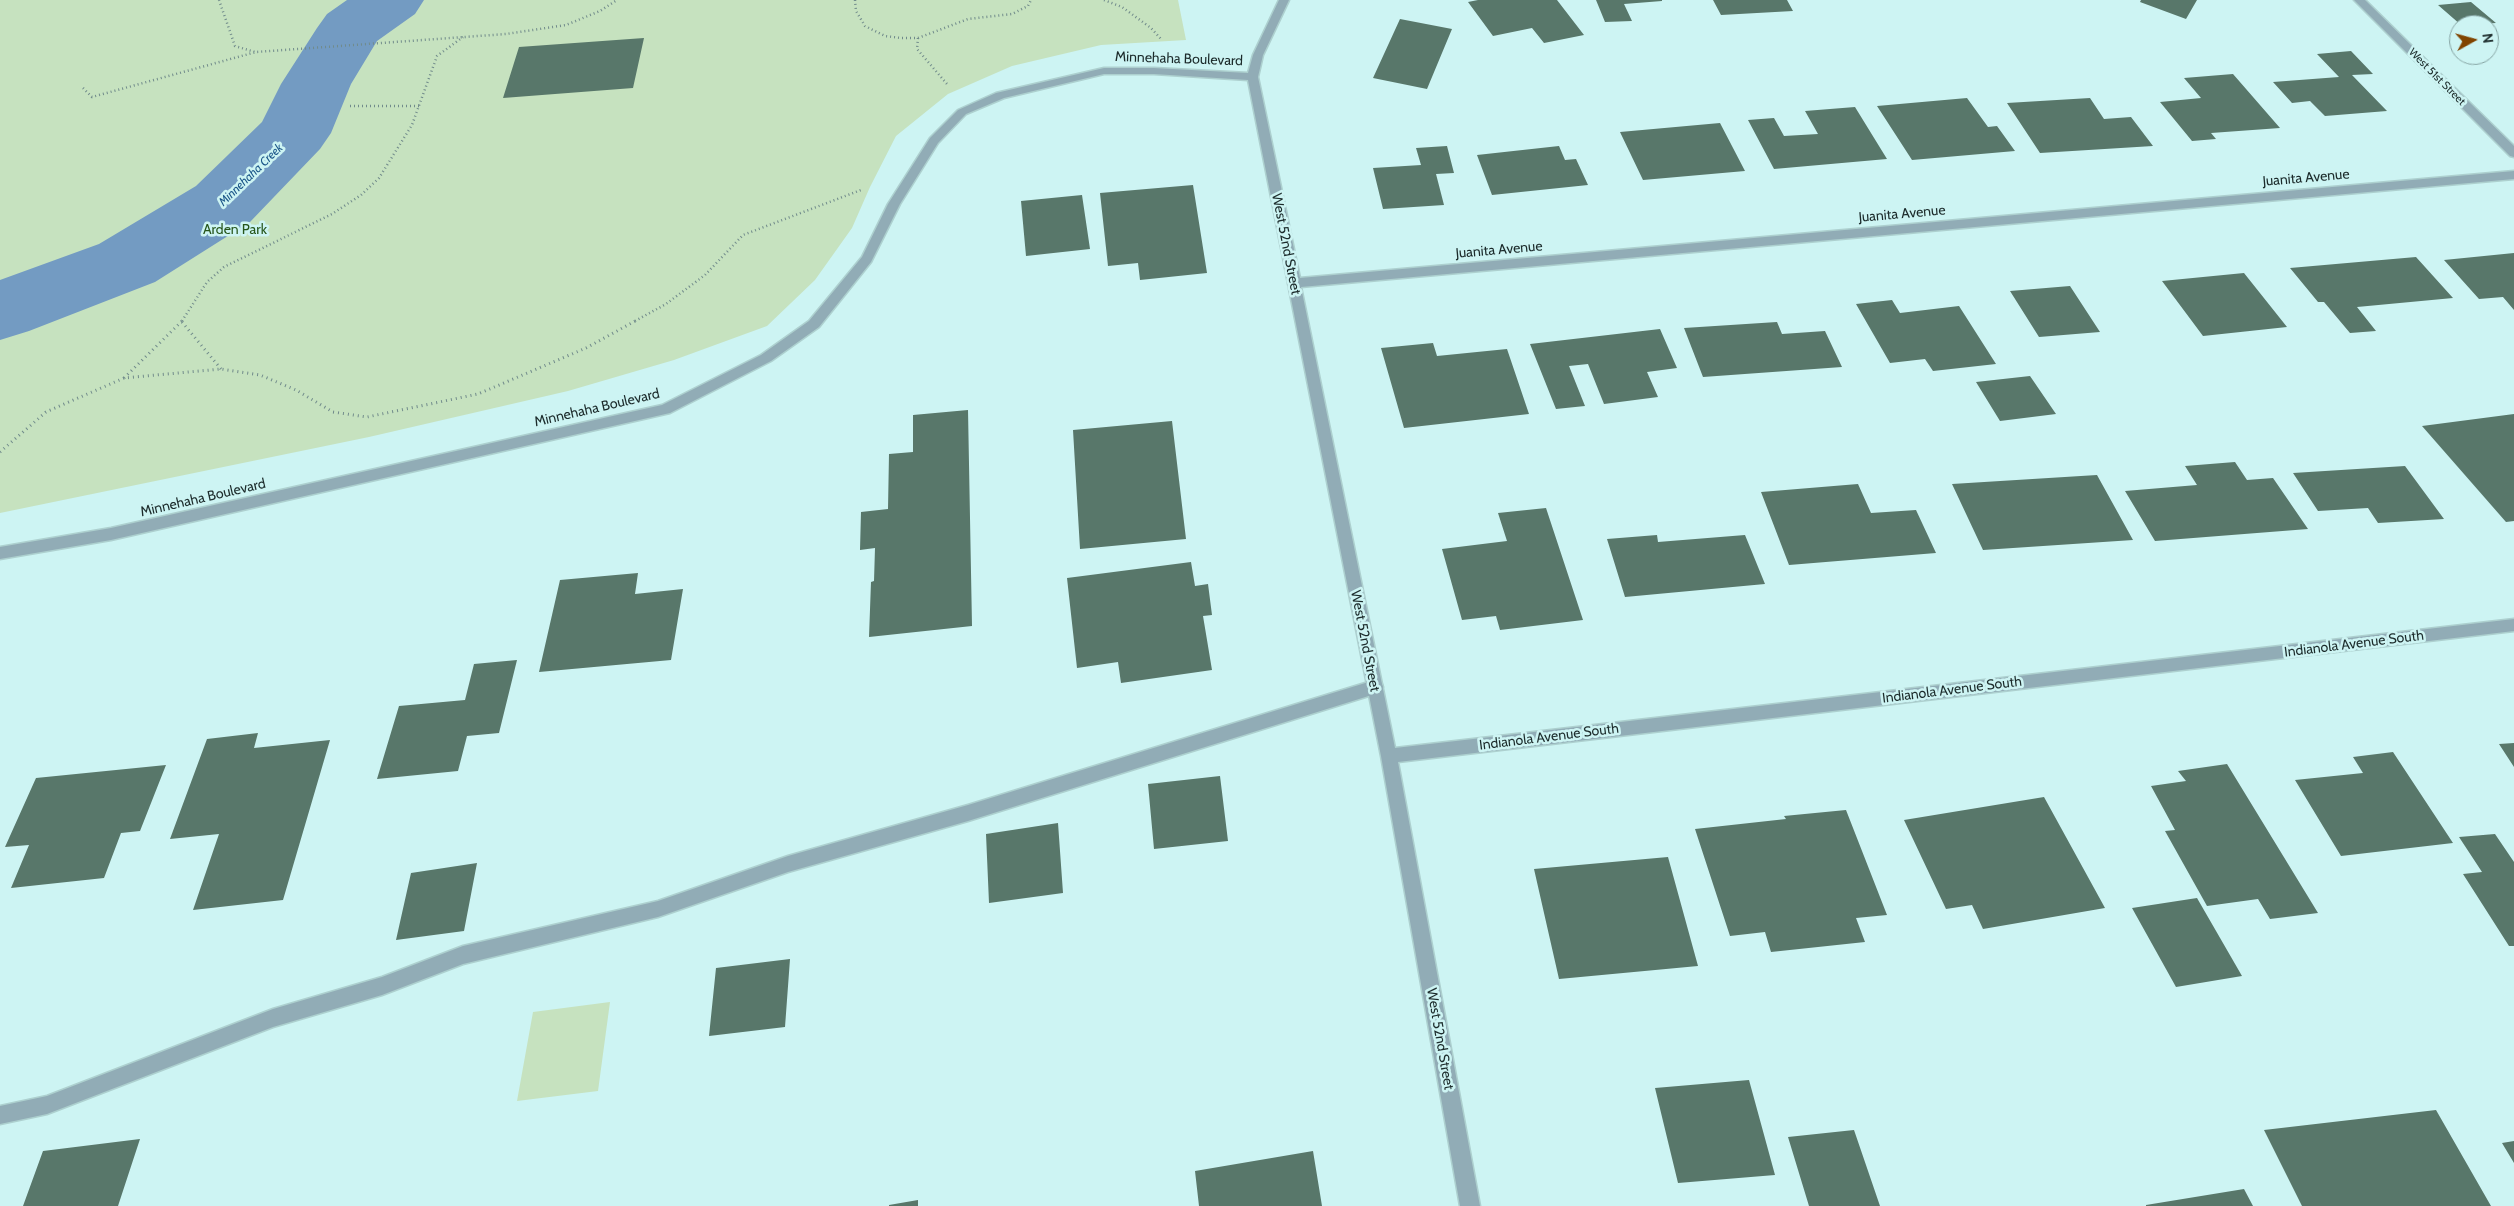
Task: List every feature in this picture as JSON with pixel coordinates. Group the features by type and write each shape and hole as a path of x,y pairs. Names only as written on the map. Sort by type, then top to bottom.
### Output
{"street":[{"path":"1253,77 1258,55 1284,0"},
{"name":"West 51st Street","path":"2359,0 2514,153"},
{"name":"Minnehaha Boulevard","path":"0,554 111,534 665,409 766,358 814,324 867,259 894,204 934,141 962,112 1000,95 1104,71 1154,71 1253,77"},
{"name":"West 52nd Street","path":"1253,77 1389,756 1470,1206"},
{"name":"Juanita Avenue","path":"1293,284 2514,175"},
{"name":"Indianola Avenue South","path":"1389,756 2514,625"},
{"path":"0,1115 47,1105 273,1018 382,986 463,955 658,909 788,864 968,814 1374,687"}],"path":[{"path":"219,0 235,46 256,52"},
{"path":"83,88 92,97 256,52 463,37 566,25 600,12 617,0"},
{"path":"856,0 856,11 865,26 874,32 901,38 918,38 968,19 1012,14 1028,6 1031,0"},
{"path":"1104,0 1122,7 1151,28 1165,42"},
{"path":"124,378 182,322 207,282 224,267 332,214 379,178 412,125 437,56 463,37"},
{"path":"918,38 917,49 952,89"},
{"path":"350,106 419,106"},
{"path":"0,452 46,412 124,378 221,369 260,375 296,390 333,412 367,417 478,394 586,348 666,304 706,275 742,235 831,203"},
{"path":"182,322 221,369"}],"green space":[{"name":"Arden Park","path":"0,0 1178,0 1186,40 1101,45 1012,66 948,94 896,136 852,228 815,280 767,326 674,360 568,391 369,437 0,513"},
{"path":"610,1002 598,1091 517,1101 533,1012"}],"building":[{"path":"1478,0 1557,0 1584,35 1544,43 1532,28 1493,36 1468,2"},
{"path":"1596,0 1662,1 1624,4 1632,21 1605,22"},
{"path":"1713,0 1787,0 1793,11 1721,15"},
{"path":"2141,0 2197,0 2186,19 2140,2"},
{"path":"2471,2 2486,15 2450,15 2438,5"},
{"path":"1400,19 1452,29 1427,89 1373,78"},
{"path":"644,38 633,88 503,98 519,47"},
{"path":"2351,51 2373,74 2352,75 2387,111 2325,116 2310,101 2292,103 2273,82 2339,77 2317,54"},
{"path":"2233,74 2280,128 2211,133 2216,139 2192,141 2160,102 2201,98 2184,78"},
{"path":"1967,98 1988,127 1997,126 2015,151 1912,160 1877,106"},
{"path":"2090,98 2104,119 2131,117 2153,146 2040,153 2007,103"},
{"path":"1855,107 1887,159 1774,169 1748,120 1774,118 1784,136 1818,134 1805,111"},
{"path":"1720,123 1745,171 1643,180 1620,132"},
{"path":"1447,146 1454,173 1436,174 1444,205 1383,209 1373,168 1421,165 1416,148"},
{"path":"1559,146 1565,160 1576,159 1588,185 1492,195 1477,155"},
{"path":"1193,185 1207,273 1140,280 1138,263 1108,266 1100,193"},
{"path":"1082,195 1090,249 1026,256 1021,201"},
{"path":"2514,253 2514,310 2503,297 2479,299 2444,260"},
{"path":"2416,257 2453,298 2357,307 2376,331 2350,333 2324,302 2318,302 2290,268"},
{"path":"2244,273 2287,327 2203,336 2162,281"},
{"path":"2070,286 2100,332 2039,337 2010,291"},
{"path":"1892,300 1900,313 1959,306 1996,364 1933,371 1925,359 1890,363 1856,304"},
{"path":"1777,322 1782,334 1825,331 1842,367 1703,377 1684,328"},
{"path":"1660,329 1677,368 1647,372 1658,397 1604,404 1588,364 1569,366 1585,406 1556,409 1530,344"},
{"path":"1433,343 1437,356 1507,349 1529,414 1404,428 1381,348"},
{"path":"2030,376 2056,414 2000,421 1976,382"},
{"path":"968,410 972,626 869,637 871,582 874,581 875,548 860,550 861,512 888,509 889,454 913,452 913,415"},
{"path":"2514,414 2514,521 2506,522 2422,426"},
{"path":"1172,421 1186,539 1080,549 1073,430"},
{"path":"2235,462 2247,480 2273,478 2308,529 2155,541 2125,491 2197,485 2185,466"},
{"path":"2405,466 2444,519 2378,523 2368,508 2318,511 2293,473"},
{"path":"2097,475 2133,540 1983,550 1952,484"},
{"path":"1858,484 1871,513 1916,510 1936,553 1789,565 1761,492"},
{"path":"1546,508 1583,620 1500,630 1496,616 1462,620 1442,549 1507,541 1498,513"},
{"path":"1657,535 1658,542 1745,535 1765,584 1625,597 1607,539"},
{"path":"1191,562 1195,586 1208,584 1212,615 1203,616 1212,670 1121,683 1118,662 1077,668 1067,578"},
{"path":"638,573 635,594 683,589 671,660 539,672 560,580"},
{"path":"517,660 499,733 467,736 458,771 377,779 399,706 465,700 474,664"},
{"path":"258,733 254,748 330,740 283,900 193,910 219,834 170,839 207,739"},
{"path":"2514,743 2514,767 2499,744"},
{"path":"2393,752 2453,843 2341,856 2295,780 2363,773 2353,757"},
{"path":"2227,764 2318,913 2270,919 2258,899 2207,906 2165,831 2175,830 2151,786 2186,781 2178,771"},
{"path":"166,765 140,831 121,833 104,878 11,888 29,845 5,847 36,778"},
{"path":"1220,776 1228,841 1154,849 1148,784"},
{"path":"2044,797 2105,908 1983,929 1972,905 1946,909 1904,820"},
{"path":"1846,810 1887,915 1856,918 1865,942 1771,952 1765,932 1730,936 1695,829 1786,819 1784,816"},
{"path":"1058,823 1063,893 989,903 986,834"},
{"path":"2495,834 2514,862 2514,946 2509,946 2463,874 2482,872 2459,837"},
{"path":"1668,857 1698,966 1559,979 1534,869"},
{"path":"477,863 464,931 396,940 411,873"},
{"path":"2197,898 2242,976 2176,987 2132,908"},
{"path":"790,959 785,1027 709,1036 716,968"},
{"path":"1749,1080 1775,1175 1678,1183 1655,1088"},
{"path":"2436,1110 2491,1206 2302,1206 2264,1130"},
{"path":"1854,1130 1880,1206 1809,1206 1788,1137"},
{"path":"140,1139 118,1206 23,1206 43,1151"},
{"path":"2514,1141 2514,1163 2502,1143"},
{"path":"1313,1151 1322,1206 1199,1206 1195,1171"},
{"path":"2244,1189 2253,1206 2146,1206 2146,1205"},
{"path":"918,1200 918,1206 889,1206 889,1205"}],"waterway":[{"name":"Minnehaha Creek","path":"0,311 127,263 223,204 294,133 316,84 351,28 391,0"}]}
